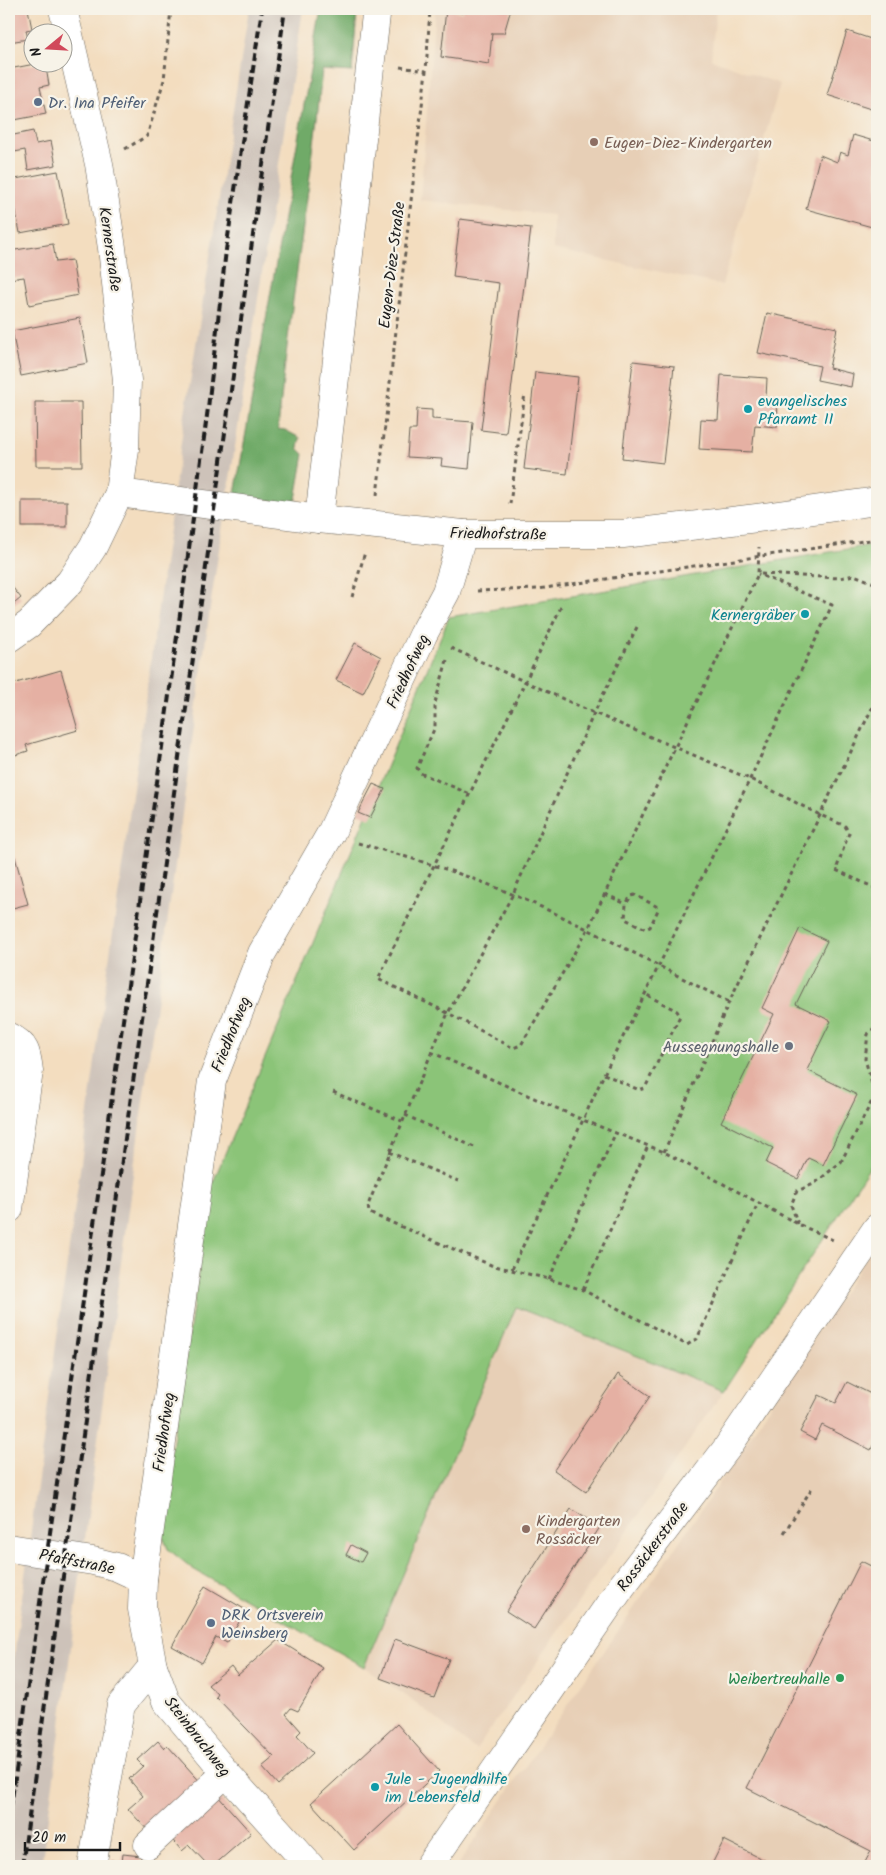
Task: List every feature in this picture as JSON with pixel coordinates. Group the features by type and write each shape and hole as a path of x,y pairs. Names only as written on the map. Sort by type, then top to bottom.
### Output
{"street":[{"name":"Kernerstraße","path":"63,9 99,164 112,248 127,380 124,449 119,493"},
{"path":"319,518 376,15"},
{"name":"Friedhofstraße","path":"119,493 463,534 623,534 877,501"},
{"path":"9,638 29,624 70,582 92,547 119,493"},
{"name":"Friedhofweg","path":"143,1579 212,1081 262,953 331,833 423,635 446,592 463,534"},
{"path":"9,1037 16,1040 27,1053 29,1071 9,1209"},
{"name":"Rossäckerstraße","path":"429,1866 622,1586 727,1448 877,1228"},
{"name":"Pfaffstraße","path":"9,1548 93,1561 116,1567 143,1579"},
{"name":"Steinbruchweg","path":"143,1579 142,1609 153,1666 166,1701 226,1773 310,1866"},
{"path":"92,1866 121,1705 153,1666"},
{"path":"148,1845 226,1773"}],"path":[{"path":"99,164 147,136 164,80 171,9"},
{"name":"Eugen-Diez-Straße","path":"352,597 374,523 426,71 430,9"},
{"path":"506,534 525,393"},
{"path":"446,592 538,589 877,539"},
{"path":"758,574 840,578 854,575 877,584"},
{"path":"560,607 525,682 378,979 514,1048 521,1045 588,929 758,574"},
{"path":"512,1269 604,1074 750,779 832,605 758,574"},
{"path":"637,627 594,713 513,894 448,1013 389,1152 368,1205 369,1212 491,1265 549,1279 583,1290 687,1345 697,1340 758,1203"},
{"path":"423,635 594,713 750,779 845,826 849,833 836,870 877,889"},
{"path":"450,648 435,703 435,727 417,768 420,772 470,794"},
{"path":"664,1152 729,1002 877,698"},
{"path":"331,833 434,864 513,894 588,929 729,1002"},
{"path":"9,851 14,849"},
{"path":"605,894 626,904"},
{"path":"635,895 656,906 658,910 650,927 646,929 625,920 626,904 631,896 635,895"},
{"path":"604,1074 640,1090 646,1088 680,1016 677,1011 645,994"},
{"path":"798,1224 792,1205 797,1191 814,1184 841,1162 875,1095 865,1059 868,1034 877,1025"},
{"path":"431,1052 583,1120 664,1152 798,1224 860,1254"},
{"path":"333,1092 402,1121"},
{"path":"405,1116 474,1147"},
{"path":"549,1279 616,1132"},
{"path":"583,1290 648,1146"},
{"path":"389,1152 458,1181"},
{"path":"784,1533 812,1488"}],"shaded area":[{"path":"249,9 303,9 211,601 41,1866 9,1866 9,1695 185,414"},
{"name":"Eugen-Diez-Kindergarten","path":"435,9 716,9 711,59 780,84 722,285 553,249 553,215 420,200"},
{"path":"877,1241 877,1866 457,1866 725,1475"},
{"name":"Kindergarten Rossäcker","path":"516,1307 724,1391 476,1750 415,1702 364,1667"}],"green space":[{"path":"321,9 351,9 355,17 357,13 352,72 322,70 288,339 278,429 285,430 300,438 298,448 304,454 295,505 235,494"},
{"path":"877,544 877,1156 724,1391 516,1307 364,1667 193,1569 168,1549 160,1529 211,1187 449,617"}],"building":[{"path":"9,9 28,9 31,22 22,22 22,40 9,42"},
{"path":"446,9 462,13 464,9 511,9 504,33 492,33 489,64 441,57"},
{"path":"847,31 877,41 877,111 827,95"},
{"path":"22,66 22,72 47,72 49,85 40,87 46,114 9,121 9,69"},
{"path":"33,131 36,144 51,141 56,165 28,170 25,150 9,153 9,136"},
{"path":"853,135 877,142 877,215 872,227 806,209 820,155 837,162 840,152 848,155"},
{"path":"58,171 68,224 20,233 10,180"},
{"path":"460,219 531,228 506,433 481,430 499,283 453,277"},
{"path":"53,244 56,262 72,260 78,295 29,305 24,277 9,279 9,251"},
{"path":"767,313 837,328 829,368 853,374 851,387 817,380 820,366 758,353"},
{"path":"80,318 88,363 21,376 12,331"},
{"path":"633,361 674,366 663,463 622,458"},
{"path":"535,372 578,377 567,474 524,469"},
{"name":"evangelisches Pfarramt II","path":"721,375 767,378 766,398 778,399 777,427 755,425 752,452 699,449 701,419 718,420"},
{"path":"35,402 81,402 82,466 36,466"},
{"path":"417,409 432,410 432,419 473,422 469,469 441,466 442,459 407,457 409,430 416,430"},
{"path":"22,501 67,501 67,527 22,527"},
{"path":"9,583 21,598 9,608"},
{"path":"355,643 381,657 363,693 336,680"},
{"path":"61,670 78,730 26,745 28,751 9,757 9,685"},
{"path":"373,784 385,789 370,818 358,813"},
{"path":"15,857 28,904 9,909 9,859"},
{"name":"Aussegnungshalle","path":"800,928 827,941 796,1004 831,1021 807,1070 857,1095 823,1165 808,1158 798,1179 766,1163 773,1148 721,1122 774,1014 762,1008"},
{"path":"618,1374 650,1396 586,1492 554,1470"},
{"path":"847,1382 877,1397 877,1437 871,1450 822,1425 815,1440 800,1432 819,1395 836,1403"},
{"path":"571,1509 600,1527 534,1629 506,1611"},
{"path":"351,1545 366,1553 361,1562 346,1555"},
{"name":"Weibertreuhalle","path":"861,1561 877,1569 877,1866 863,1866 871,1851 747,1788"},
{"name":"DRK Ortsverein Weinsberg","path":"205,1586 246,1610 227,1643 216,1637 202,1663 172,1646"},
{"path":"395,1639 449,1659 434,1698 380,1678"},
{"path":"278,1640 323,1668 298,1711 291,1708 286,1714 301,1731 297,1735 313,1753 278,1785 262,1767 274,1757 216,1697 218,1694 208,1685 231,1666 238,1675"},
{"name":"Jule - Jugendhilfe im Lebensfeld","path":"397,1724 439,1771 354,1850 311,1803"},
{"path":"158,1741 164,1748 167,1745 204,1786 151,1834 128,1809 143,1796 129,1779 143,1766 137,1760"},
{"path":"216,1794 251,1833 213,1866 203,1866 206,1863 189,1845 182,1851 169,1836"},
{"path":"724,1840 776,1866 711,1866"},
{"path":"123,1854 141,1856 140,1864 147,1866 110,1866 111,1860 122,1862"}],"railway":[{"path":"9,1820 162,747 208,408 226,250 262,9"},
{"path":"22,1866 285,9"}],"place":[{"name":"Dr. Ina Pfeifer","path":"38,102"},
{"name":"Eugen-Diez-Kindergarten","path":"594,142"},
{"name":"evangelisches Pfarramt II","path":"748,409"},
{"name":"Kernergräber","path":"805,614"},
{"name":"Aussegnungshalle","path":"789,1046"},
{"name":"Kindergarten Rossäcker","path":"526,1529"},
{"name":"DRK Ortsverein Weinsberg","path":"211,1623"},
{"name":"Weibertreuhalle","path":"840,1678"},
{"name":"Jule - Jugendhilfe im Lebensfeld","path":"375,1787"}]}
